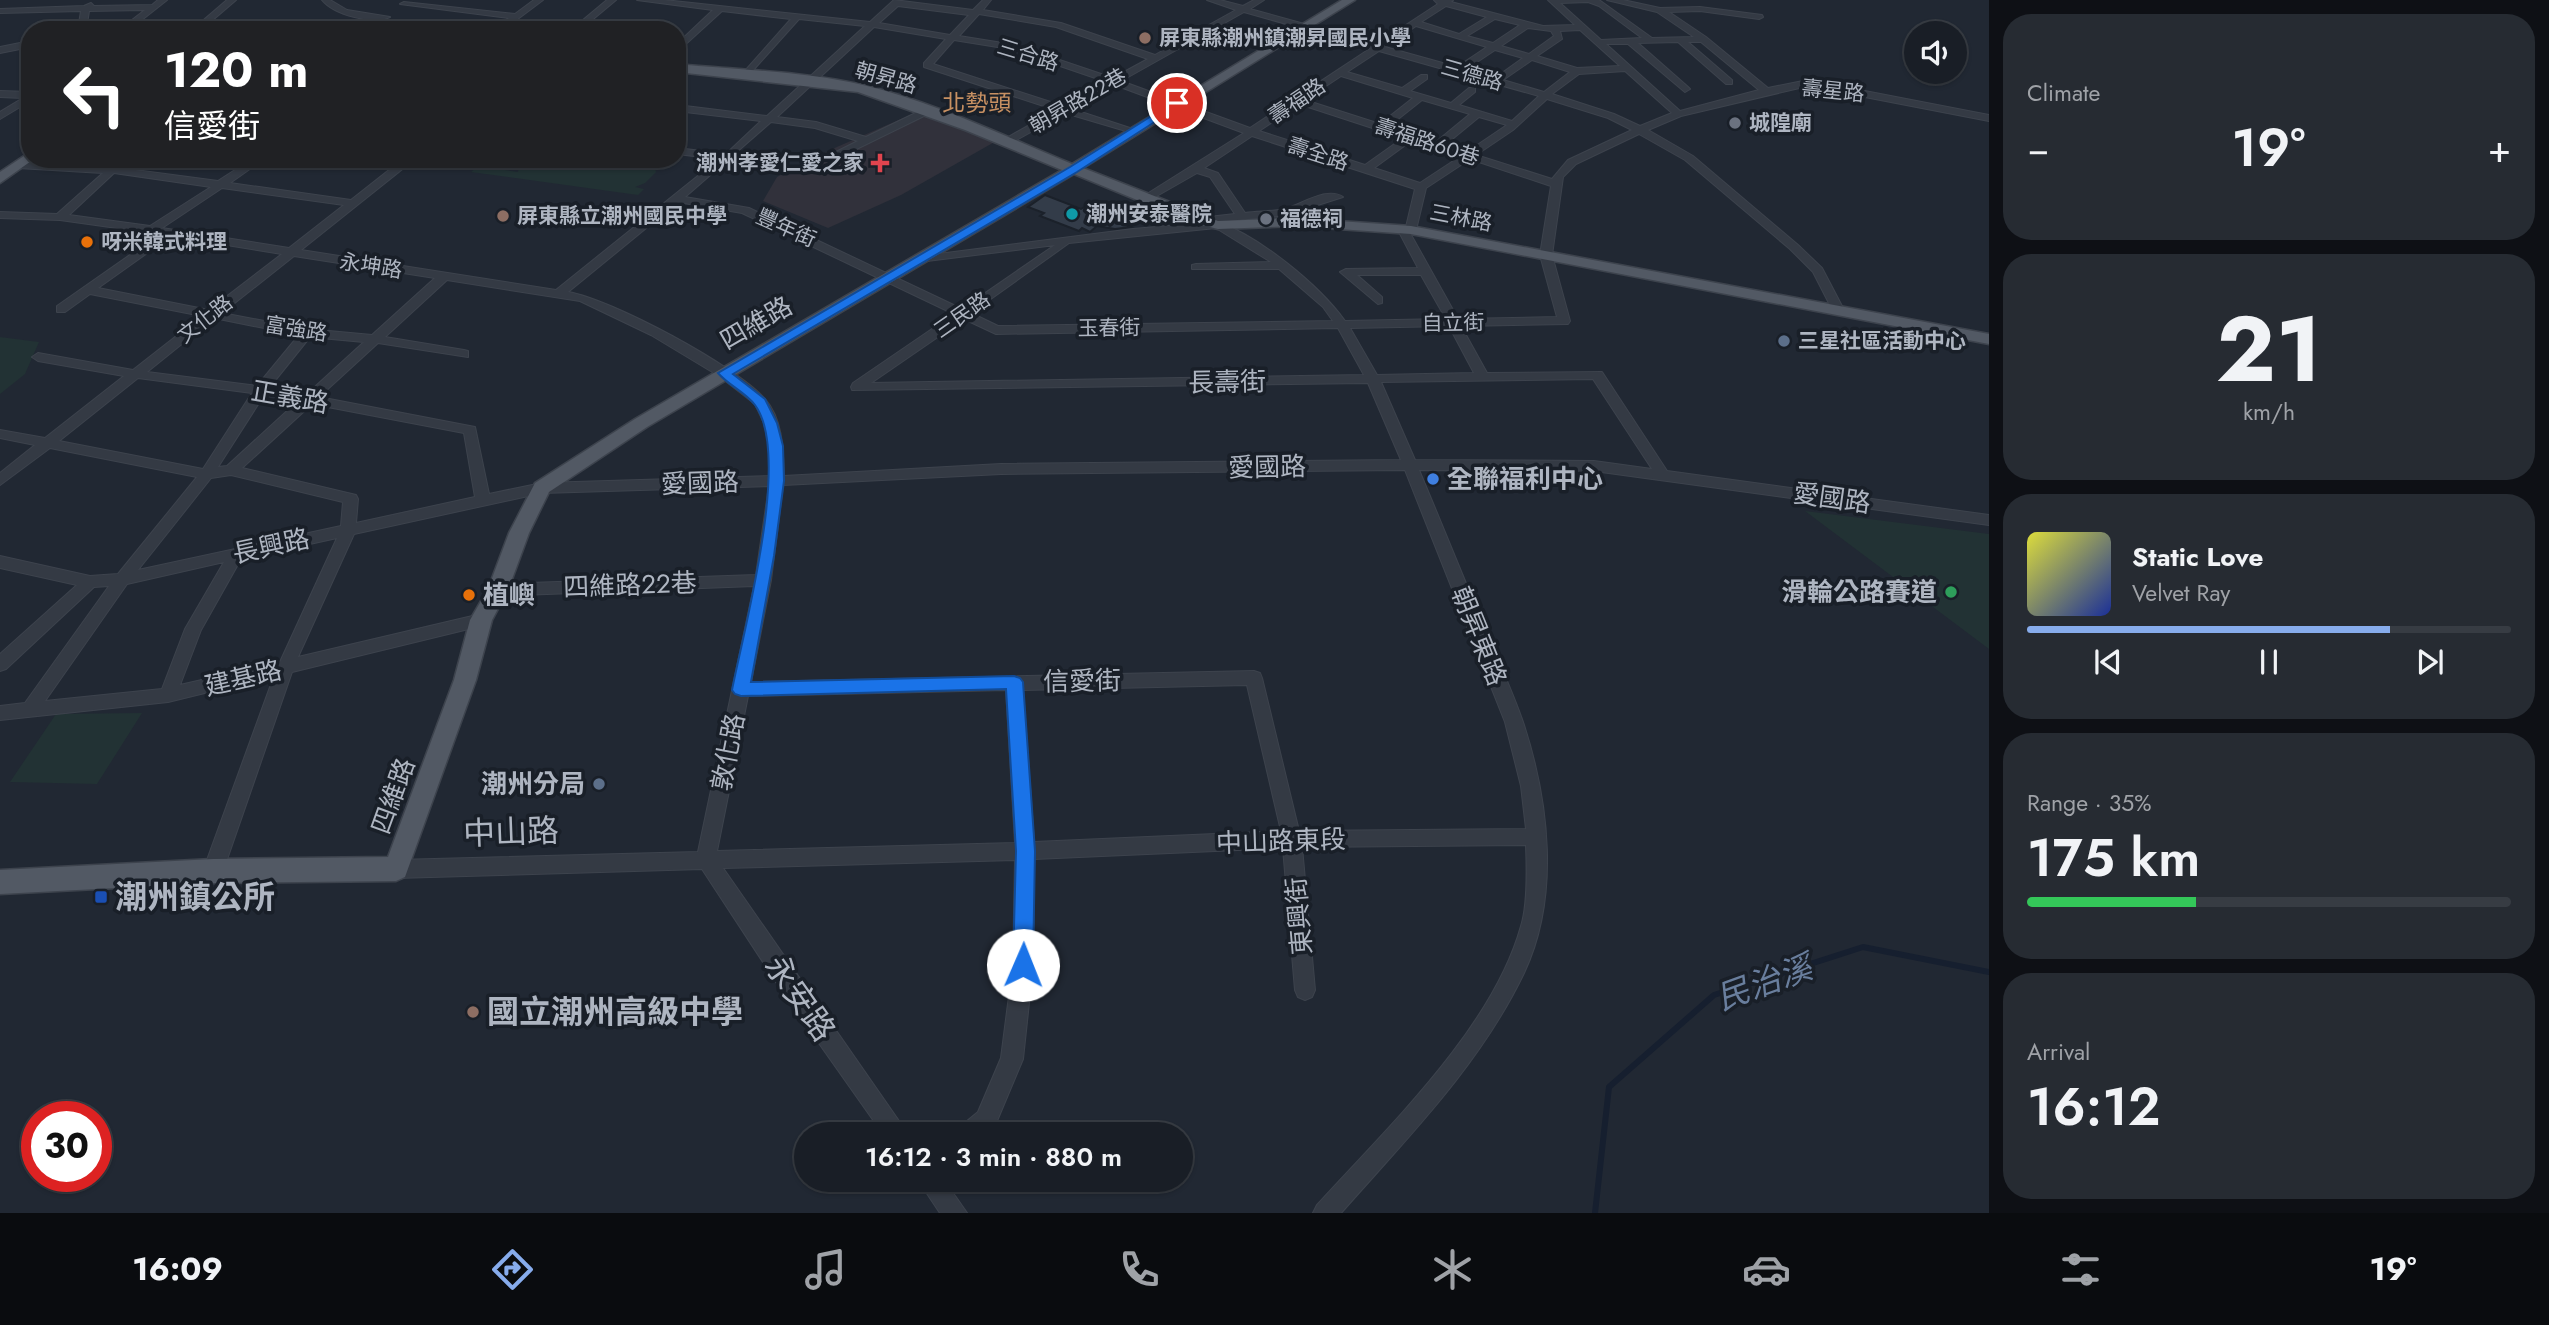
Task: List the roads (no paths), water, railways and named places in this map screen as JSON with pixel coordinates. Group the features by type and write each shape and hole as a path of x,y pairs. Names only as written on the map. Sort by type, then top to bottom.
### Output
{"main road":[{"name":"四維路","path":"396,869 465,680 481,620 498,590 519,533 542,488 641,423 1073,169 1177,103 1350,0"},
{"name":"朝昇路","path":"686,69 859,88 928,111 1073,169"},
{"path":"0,179 21,163"},
{"name":"朝昇東路","path":"1073,169 1198,220 1218,225"},
{"name":"三林路","path":"1218,225 1291,217 1407,230 1989,339"},
{"name":"中山路","path":"0,882 213,871 396,869"}],"street":[{"path":"83,21 85,10 99,0"},
{"path":"135,21 163,0"},
{"path":"207,21 232,0"},
{"path":"326,0 334,8 367,16 386,17"},
{"path":"508,21 539,0"},
{"path":"586,21 612,0"},
{"name":"三合路","path":"641,0 683,2 875,25 1012,47 1177,103"},
{"path":"987,0 927,65 1133,132"},
{"name":"三德路","path":"1211,0 1611,116 1689,158 1751,208 1818,270 1838,310"},
{"name":"朝昇路22巷","path":"1006,142 1260,0"},
{"path":"1553,0 1588,0 1602,4 1651,41"},
{"path":"1553,0 1678,114"},
{"path":"1611,0 1660,10 1700,9 1759,17"},
{"path":"560,293 677,200 771,120 898,1 1058,25 1154,58"},
{"path":"1443,1 1543,29 1582,27"},
{"name":"壽福路","path":"1144,199 1196,169 1298,102 1443,1"},
{"path":"381,21 408,2 515,16"},
{"path":"0,11 153,7"},
{"path":"686,40 720,8"},
{"path":"1660,10 1703,39 1766,91"},
{"path":"747,74 798,16"},
{"path":"1461,37 1494,16"},
{"path":"1414,23 1577,71 1629,68"},
{"path":"1458,71 1527,25"},
{"path":"1495,82 1559,37 1554,28"},
{"path":"1601,42 1703,39"},
{"path":"1680,40 1729,82"},
{"path":"1631,42 1685,89"},
{"path":"0,50 21,46"},
{"path":"1483,377 1407,230 1420,187 1514,124 1545,95 1577,71"},
{"path":"1339,73 1514,124"},
{"path":"1403,92 1424,77"},
{"name":"壽星路","path":"1639,130 1678,114 1808,83 1989,118"},
{"path":"1451,107 1472,90"},
{"path":"0,94 21,95"},
{"path":"1381,128 1420,97"},
{"path":"0,116 21,102"},
{"name":"壽福路60巷","path":"1298,102 1557,184"},
{"name":"壽全路","path":"1177,103 1251,132 1420,187"},
{"path":"686,109 816,125 866,140"},
{"path":"836,156 928,111"},
{"path":"1437,146 1476,114"},
{"path":"1546,255 1558,176 1572,162 1639,130"},
{"path":"1365,170 1410,137"},
{"path":"686,152 728,157"},
{"path":"75,168 113,170 353,203"},
{"path":"152,230 244,168"},
{"name":"文化路","path":"0,480 399,168"},
{"path":"1196,169 1214,175 1241,214"},
{"path":"60,217 113,170"},
{"path":"1198,220 1241,214 1291,217 1321,199 1338,197"},
{"name":"豐年街","path":"677,200 745,210 821,244 888,279"},
{"name":"永坤路","path":"0,215 60,217 560,293 604,306 724,373"},
{"name":"三林路","path":"919,259 1133,232 1218,225"},
{"name":"朝昇東路","path":"1218,225 1248,240 1282,265 1326,304 1343,326 1373,379 1514,722 1527,762 1536,837 1531,925 1505,992 1456,1063 1325,1213"},
{"path":"61,309 169,233"},
{"name":"三民路","path":"857,387 1066,242"},
{"name":"自立街","path":"1343,326 1564,321 1546,255"},
{"path":"1196,267 1282,265"},
{"path":"1378,300 1346,272 1426,271"},
{"path":"231,470 443,277"},
{"name":"玉春街","path":"888,279 996,330 1343,326"},
{"name":"富強路","path":"89,290 307,333 375,339 464,354"},
{"path":"30,711 122,579 207,474 260,390 307,333"},
{"name":"正義路","path":"38,357 135,374 260,390 470,430 483,500"},
{"name":"敦化路","path":"706,859 762,580 777,481 776,446 771,423 760,402 724,373"},
{"name":"長壽街","path":"857,387 1597,375 1662,474"},
{"path":"0,434 207,474 231,470 351,499 348,530 285,668 213,871"},
{"name":"愛國路","path":"542,488 777,481 1000,469 1547,464 1662,474 1989,520"},
{"name":"長興路","path":"0,562 90,582 122,579 542,488"},
{"path":"168,695 193,629 237,553"},
{"name":"四維路22巷","path":"498,590 762,580"},
{"path":"0,664 90,582"},
{"name":"建基路","path":"0,713 168,695 481,620"},
{"name":"信愛街","path":"741,690 1254,678"},
{"name":"東興街","path":"1254,678 1292,839 1305,990"},
{"path":"984,1122 1012,1059 1023,965 1025,851 1014,682"},
{"name":"中山路東段","path":"1025,851 1292,839 1536,837"},
{"name":"中山路","path":"396,869 1025,851"},
{"name":"永安路","path":"706,859 788,981 888,1122"},
{"path":"939,1192 955,1213"}],"waterway":[{"name":"民治溪","path":"1595,1213 1609,1087 1714,995 1863,947 1989,972"}],"place":[{"name":"屏東縣潮州鎮潮昇國民小學","path":"1145,38"},
{"name":"城隍廟","path":"1735,123"},
{"name":"潮州孝愛仁愛之家","path":"880,163"},
{"name":"潮州安泰醫院","path":"1072,214"},
{"name":"屏東縣立潮州國民中學","path":"503,216"},
{"name":"福德祠","path":"1266,219"},
{"name":"呀米韓式料理","path":"87,242"},
{"name":"三星社區活動中心","path":"1784,341"},
{"name":"全聯福利中心","path":"1433,479"},
{"name":"滑輪公路賽道","path":"1951,592"},
{"name":"植嶼","path":"469,595"},
{"name":"潮州分局","path":"599,784"},
{"name":"潮州鎮公所","path":"101,897"},
{"name":"國立潮州高級中學","path":"473,1012"}],"district":[{"name":"北勢頭","path":"977,103"}]}
